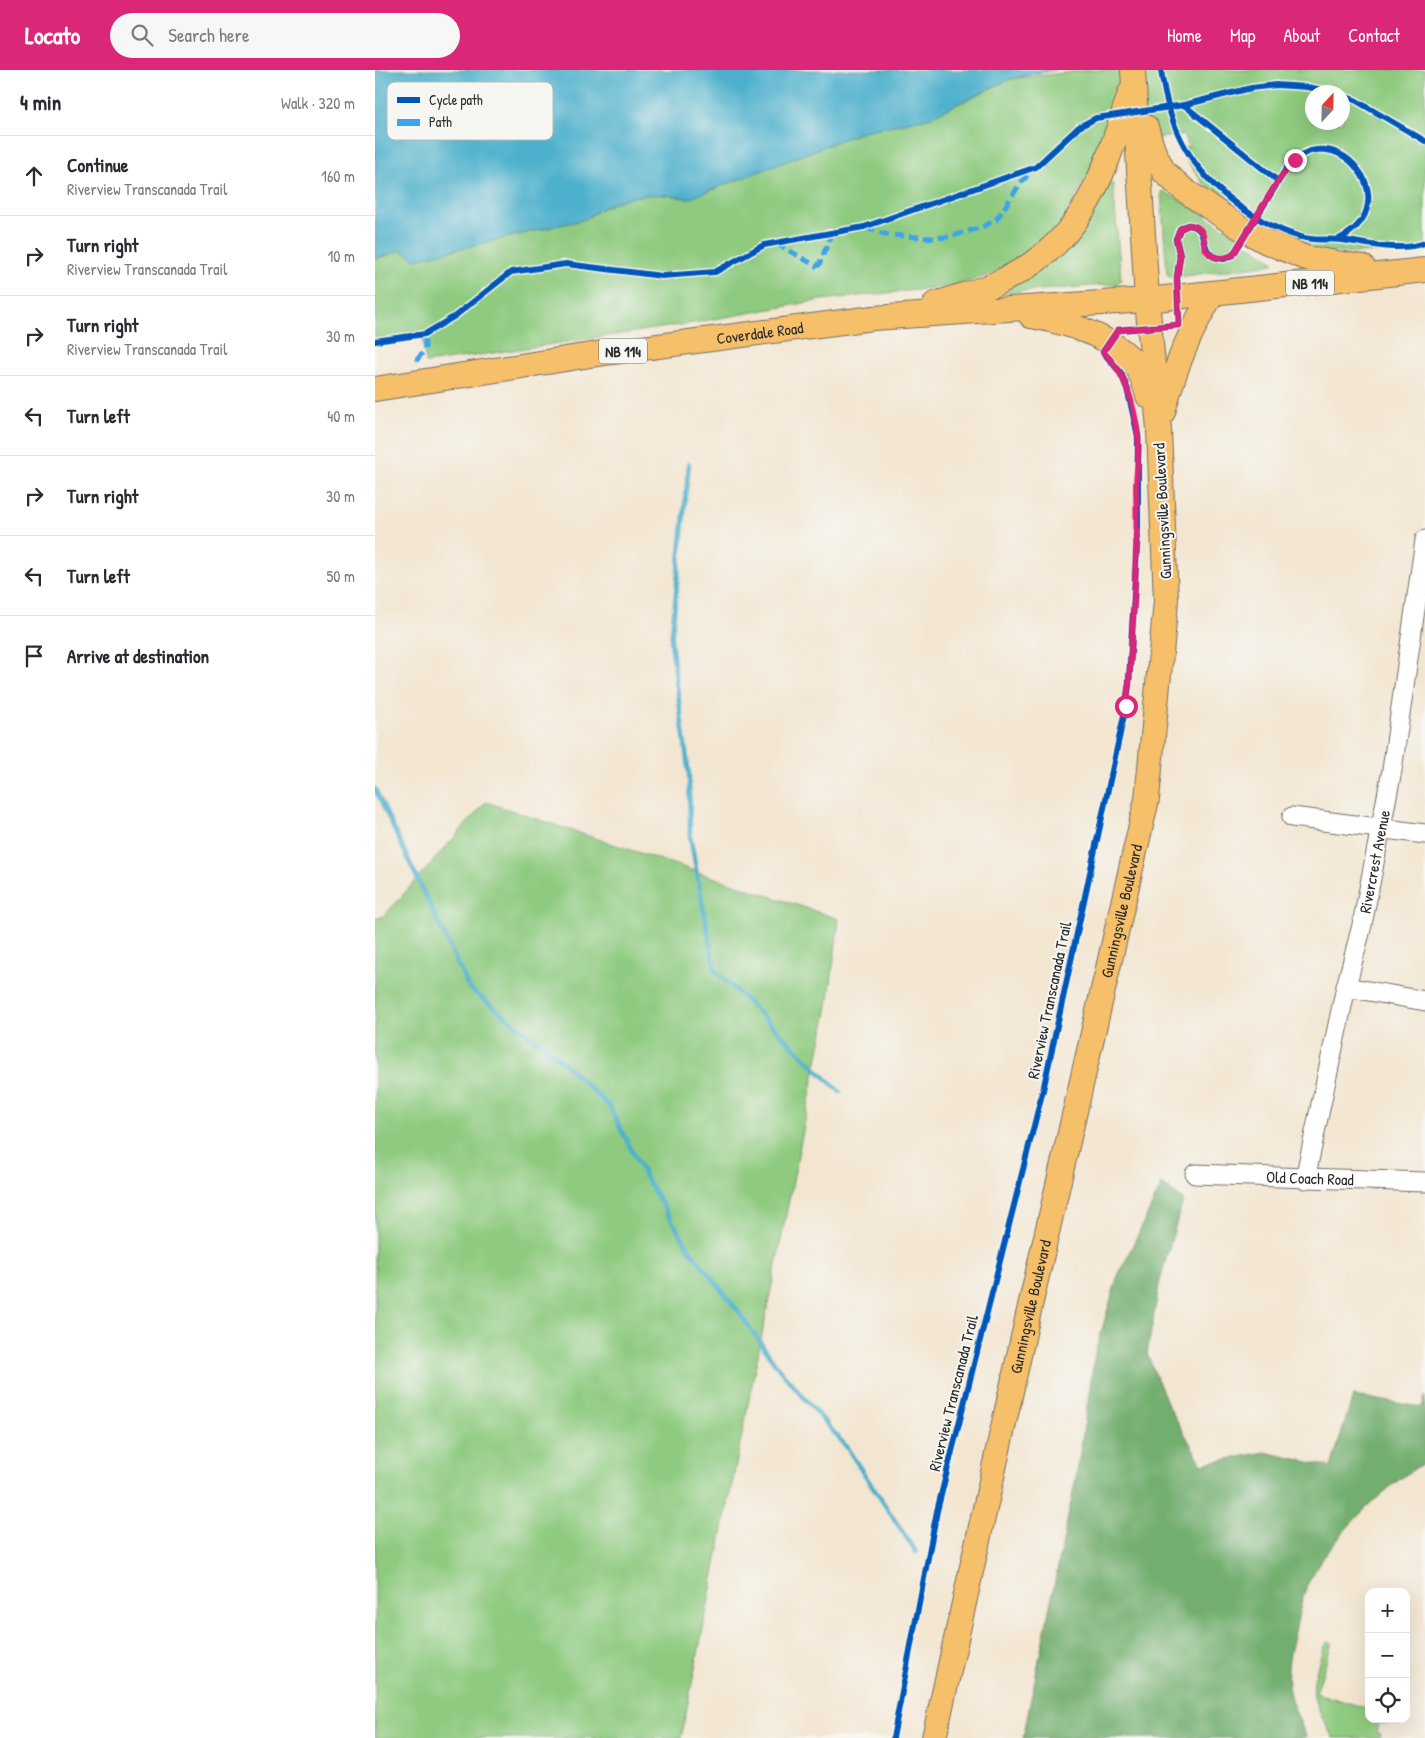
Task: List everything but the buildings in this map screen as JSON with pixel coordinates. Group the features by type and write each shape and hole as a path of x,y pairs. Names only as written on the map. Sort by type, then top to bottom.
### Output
{"main road":[{"name":"Gunningsville Boulevard","path":"934,1738 1028,1315 1147,800 1166,601 1159,429 1147,300 1146,151 1133,76"},
{"path":"896,316 997,283 1038,259 1058,242 1077,219 1093,195 1111,153 1133,76"},
{"path":"1146,151 1171,181 1239,227 1291,253 1326,262 1416,271"},
{"name":"NB 114","path":"1147,300 1416,271"},
{"path":"1159,429 1179,357 1195,322 1213,293"},
{"name":"Coverdale Road","path":"375,390 587,356 896,316 1147,300"},
{"path":"1000,310 1069,325 1095,336 1125,354 1138,370 1143,380 1159,429"}],"street":[{"name":"Rivercrest Avenue","path":"1305,1180 1346,987 1362,925 1379,828 1392,770 1425,540"},
{"path":"1292,817 1425,834"},
{"path":"1346,987 1425,1001"},
{"name":"Old Coach Road","path":"1195,1174 1305,1180 1425,1182"}],"green space":[{"path":"1089,70 1425,70 1425,248 1365,253 1329,252 1303,246 1274,235 1235,213 1212,193 1194,171 1179,148 1189,147 1183,135 1103,144 1065,219 1028,254 990,275 953,286 821,300 681,325 426,363 422,337 375,345 375,259 402,250 415,259 585,219 609,205 634,197 661,195 688,199 864,131 928,118 1010,79"},
{"path":"1109,183 1113,184 1121,280 1117,284 1000,293"},
{"path":"1163,191 1194,208 1273,261 1273,264 1171,278 1167,274 1161,192"},
{"path":"486,802 839,919 828,1006 681,1738 375,1738 375,919 384,916"},
{"path":"1162,1184 1183,1200 1160,1280 1147,1354 1168,1405 1202,1464 1265,1452 1331,1467 1353,1396 1422,1407 1425,1396 1425,1462 1391,1486 1339,1537 1313,1573 1303,1596 1288,1665 1288,1679 1289,1692 1307,1738 1023,1738 1077,1473 1095,1353 1117,1278"},
{"path":"1328,1642 1332,1643 1316,1693 1365,1708 1365,1723 1379,1723 1376,1731 1381,1734 1380,1738 1333,1738 1315,1702 1313,1685 1324,1646"}],"water":[{"path":"375,70 1055,70 1010,79 928,118 864,131 688,199 661,195 634,197 609,205 586,219 415,259 402,250 375,259"}],"waterway":[{"path":"689,464 671,642 689,774 690,836 715,970 840,1092"},
{"path":"375,789 469,988 554,1054 609,1106 647,1180 690,1250 738,1311 779,1369 845,1445 916,1552"}],"marked path":[{"path":"865,228 888,235 932,238 949,237 982,227 996,220 1020,184 1032,170"},
{"path":"776,243 816,266 819,265 832,233"},
{"path":"416,361 425,350 425,334"}],"cycle path":[{"path":"1161,70 1170,112 1185,148 1208,179 1247,212 1293,235 1317,240 1332,239 1394,247 1415,246 1425,243"},
{"path":"375,341 425,334 455,316 511,272 566,264 662,276 715,272 764,245 864,227 1036,167 1079,127 1096,118 1184,105 1251,88 1276,85 1305,87"},
{"path":"1350,98 1425,141"},
{"path":"1184,105 1278,181"},
{"name":"Riverview Transcanada Trail","path":"893,1738 937,1511 1044,1086 1126,706 1138,528 1138,436 1127,388 1121,373 1103,352 1118,330 1179,325 1177,278 1180,256 1176,239 1180,229 1188,225 1196,227 1203,236 1206,248 1215,257 1224,259 1233,255 1286,169 1304,154 1324,150 1342,155 1357,168 1366,185 1368,204 1360,223 1339,239"}],"route":[{"path":"1126,706 1133,628 1134,572 1138,528 1136,487 1138,436 1127,388 1121,372 1103,352 1118,330 1179,325 1177,278 1180,253 1176,242 1176,235 1180,229 1185,225 1198,227 1202,232 1207,251 1220,259 1228,258 1240,247 1278,181 1295,160"}]}
